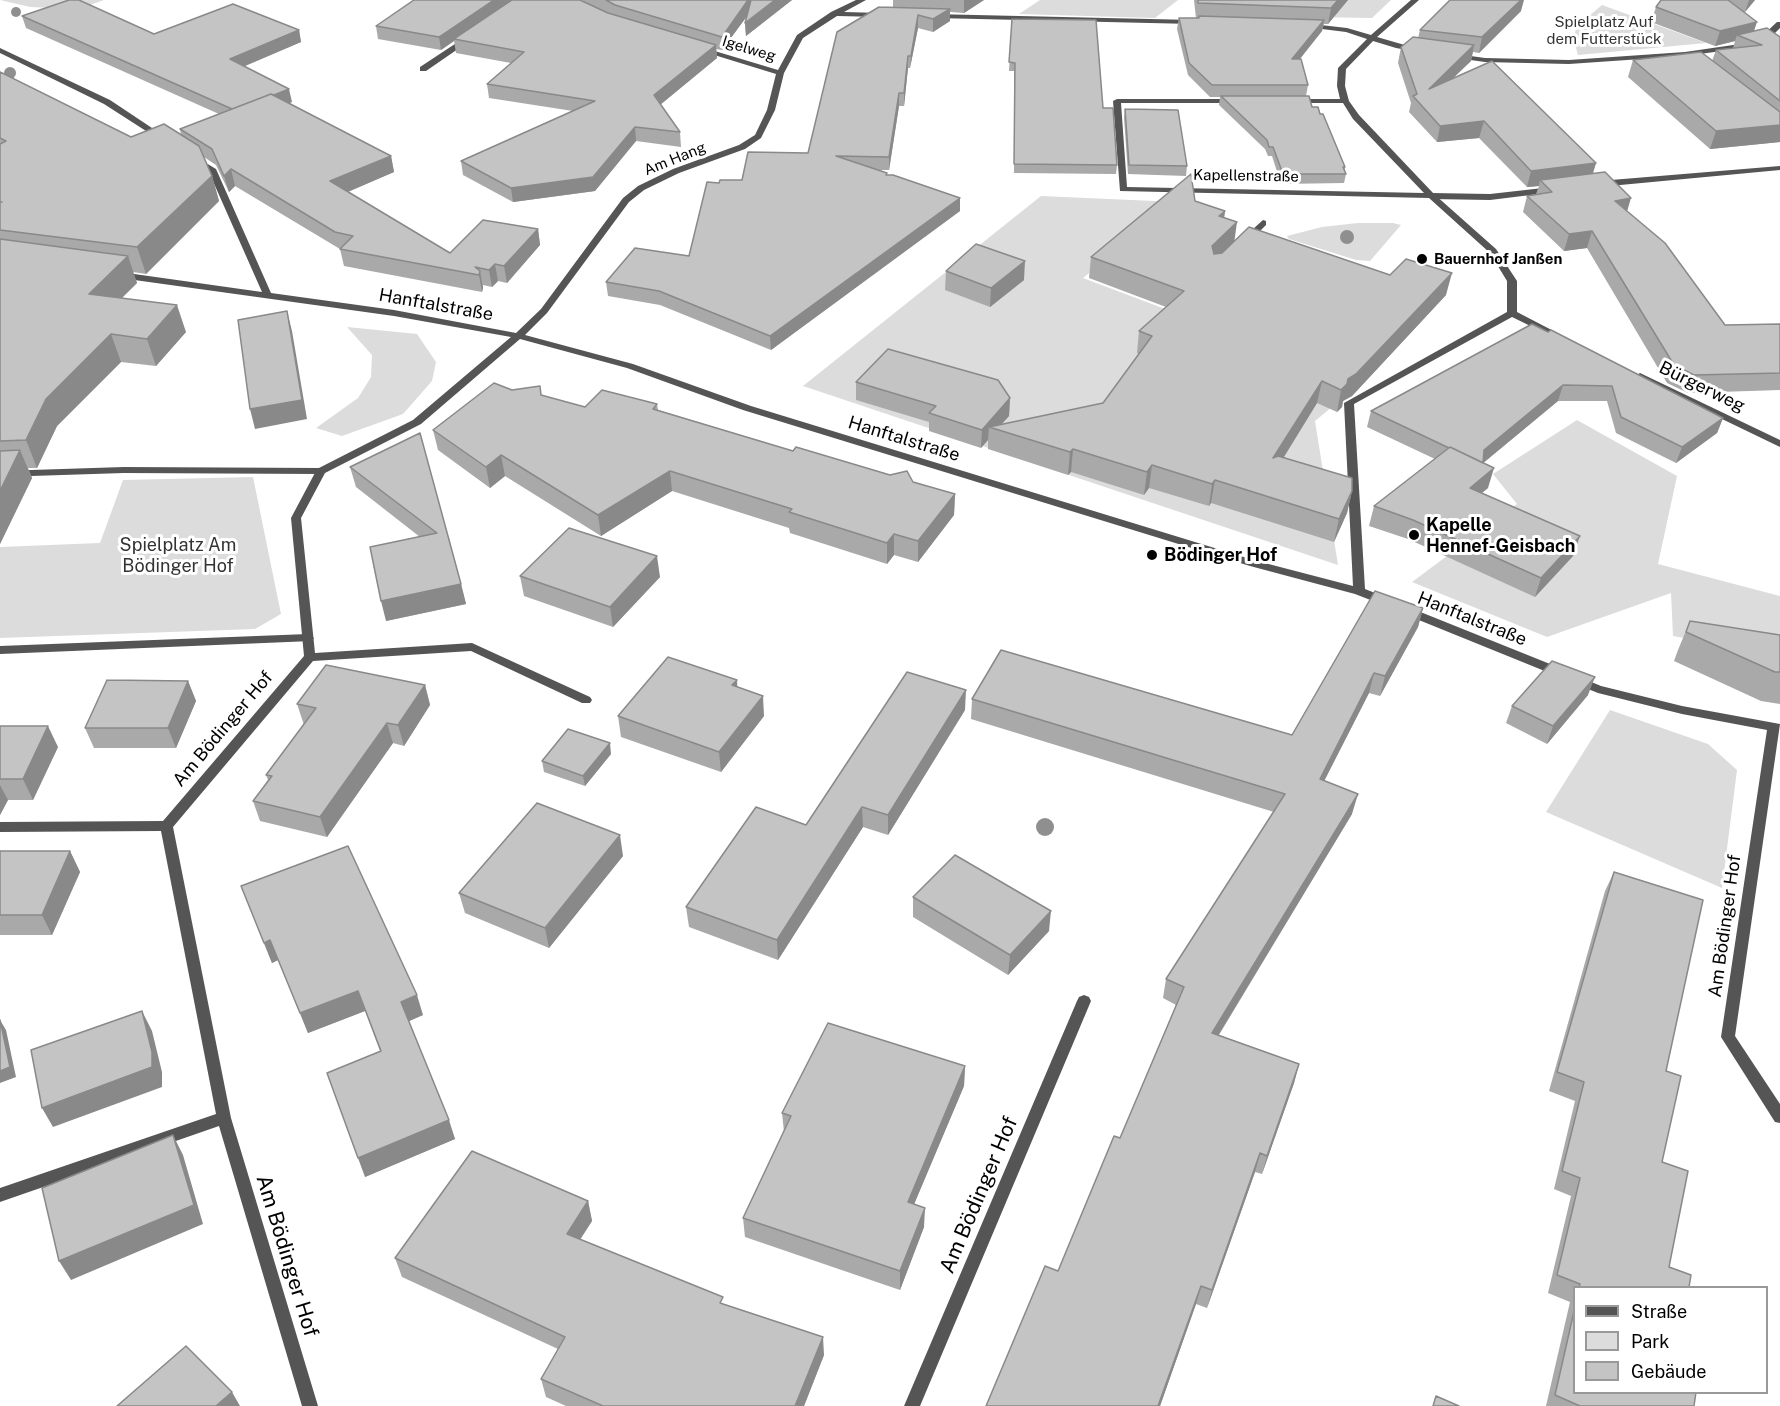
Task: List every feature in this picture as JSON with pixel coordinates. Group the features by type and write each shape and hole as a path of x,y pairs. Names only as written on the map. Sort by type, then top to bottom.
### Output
{"street":[{"name":"Am Hang","path":"834,14 846,0"},
{"name":"Am Hang","path":"518,336 544,311 626,200 641,188 676,171 742,147 758,136 771,110 780,73 800,37 834,14 862,0"},
{"path":"1415,0 1342,68 1341,86 1345,101 1356,117 1431,196 1493,251 1512,282 1512,313"},
{"path":"834,14 892,15"},
{"path":"927,16 1203,23"},
{"path":"1442,54 1485,60 1569,62 1685,54 1748,45 1764,39 1780,24"},
{"path":"1294,25 1327,27 1374,37 1396,46 1432,52"},
{"path":"423,69 479,32"},
{"name":"Igelweg","path":"694,46 780,73"},
{"path":"0,50 107,102 174,145"},
{"path":"1685,54 1694,61"},
{"name":"Kapellenstraße","path":"1249,101 1117,101 1123,189 1431,196"},
{"path":"1285,101 1345,101"},
{"path":"184,151 212,170 268,296"},
{"path":"1584,186 1780,168"},
{"path":"1431,196 1490,197 1561,189"},
{"path":"1239,247 1263,223"},
{"name":"Hanftalstraße","path":"105,273 394,314 518,336 630,366 747,408 1182,542 1359,591 1599,689 1682,710 1777,728"},
{"path":"1512,313 1576,345"},
{"path":"1359,591 1349,403 1512,313"},
{"path":"0,474 124,470 321,471 417,422 518,336"},
{"name":"Bürgerweg","path":"1630,371 1780,444"},
{"path":"321,471 296,518 310,657 472,647 586,700"},
{"path":"0,650 308,638"},
{"name":"Am Bödinger Hof","path":"310,657 166,826 224,1118 310,1406"},
{"name":"Am Bödinger Hof","path":"1777,728 1728,1037 1780,1117"},
{"path":"0,827 166,826"},
{"name":"Am Bödinger Hof","path":"912,1406 1084,1001"},
{"path":"0,1195 224,1118"}],"green space":[{"path":"0,0 104,0 78,9 30,7"},
{"path":"1040,0 1178,0 1155,18 1019,14"},
{"path":"1311,0 1391,0 1372,18 1311,17"},
{"name":"Spielplatz Auf dem Futterstück","path":"1602,5 1706,43 1578,55 1574,41 1576,27"},
{"path":"1041,196 1177,202 1083,278 1361,383 1315,421 1338,565 803,386"},
{"path":"1358,223 1401,225 1370,261 1356,260 1289,239 1287,236 1322,227"},
{"path":"347,327 417,334 436,362 432,381 403,414 342,436 316,428 358,398 371,377 372,355"},
{"path":"1577,420 1677,476 1658,564 1780,596 1780,655 1673,636 1671,593 1547,637 1412,582 1517,504 1493,474"},
{"name":"Spielplatz Am Bödinger Hof","path":"253,477 281,614 255,629 0,638 0,547 100,543 123,480"},
{"path":"1610,710 1708,744 1737,770 1722,888 1546,812"}],"building":[{"path":"69,0 79,0 154,34 233,4 299,30 230,59 289,89 232,109 22,16"},
{"path":"414,0 494,0 439,37 376,26"},
{"path":"512,0 580,0 608,13 716,45 654,95 680,132 635,127 593,177 511,188 461,161 595,101 487,84 524,52 454,39"},
{"path":"606,0 748,0 722,37 615,5"},
{"path":"751,0 775,0 745,23"},
{"path":"1198,0 1338,0 1331,8 1198,3"},
{"path":"1450,0 1521,0 1482,37 1420,30"},
{"path":"1661,0 1728,0 1757,22 1720,31 1656,7"},
{"path":"879,7 950,9 933,19 918,15 911,56 908,56 904,93 899,93 889,157 836,156 887,173 886,175 893,175 960,198 770,336 659,291 606,282 635,248 689,256 707,182 742,180 748,152 808,153 837,32"},
{"path":"1199,16 1324,20 1292,59 1301,59 1308,85 1212,85 1189,63 1179,18 1199,18"},
{"path":"1012,19 1096,20 1103,108 1113,108 1117,165 1014,164 1015,63 1009,62"},
{"path":"1767,28 1780,37 1780,101 1716,50 1762,45 1737,35"},
{"path":"1413,37 1474,45 1429,89 1492,61 1596,163 1531,171 1484,121 1440,126 1413,96 1417,94 1401,47"},
{"path":"1701,52 1780,112 1780,125 1716,131 1633,60"},
{"path":"0,72 131,137 164,124 199,146 212,176 137,247 0,230 0,144 6,141 0,138"},
{"path":"271,94 391,156 330,181 450,253 483,220 538,229 504,266 495,264 489,270 475,267 480,271 479,275 340,249 353,236 335,232 231,169 224,176 212,149 180,129"},
{"path":"1221,96 1309,96 1312,107 1318,107 1320,114 1323,114 1346,174 1283,174 1273,147 1269,147 1267,140"},
{"path":"1125,109 1178,110 1187,166 1129,165"},
{"path":"1605,172 1631,198 1615,201 1665,243 1725,325 1780,324 1780,373 1694,375 1674,365 1592,231 1569,234 1527,196 1552,192 1540,180"},
{"path":"1191,174 1195,201 1225,211 1219,216 1237,222 1212,246 1214,254 1222,253 1249,227 1390,275 1406,259 1452,273 1356,374 1348,379 1347,384 1341,390 1322,381 1273,458 1278,456 1352,478 1352,491 1339,519 1215,480 1212,484 1152,465 1147,472 1073,449 1070,452 989,427 1103,403 1152,336 1139,331 1184,291 1091,257"},
{"path":"0,239 128,256 89,294 177,305 147,339 111,334 46,399 26,440 0,441"},
{"path":"976,244 1025,261 991,288 946,271"},
{"path":"287,311 302,400 250,409 238,320"},
{"path":"1532,324 1548,332 1551,330 1723,418 1682,447 1621,417 1612,386 1563,385 1484,450 1483,463 1371,411"},
{"path":"888,349 998,380 1010,398 982,430 929,413 936,406 856,382"},
{"path":"494,383 512,390 540,386 541,395 585,407 602,390 657,404 653,409 793,451 796,447 890,475 907,471 913,482 955,494 918,541 894,534 887,543 789,512 792,509 670,471 598,515 501,455 486,467 433,430"},
{"path":"420,433 461,584 381,601 370,547 437,533 350,467"},
{"path":"1450,447 1494,468 1470,488 1580,536 1541,578 1413,520 1374,506"},
{"path":"20,450 0,491 0,451"},
{"path":"569,528 657,556 610,607 520,576"},
{"path":"1375,591 1423,608 1385,676 1374,673 1320,779 1358,794 1212,1033 1299,1064 1267,1156 1260,1153 1212,1290 1201,1286 1158,1406 986,1406 1045,1266 1058,1271 1114,1136 1120,1138 1184,987 1166,979 1285,794 972,699 1001,650 1292,735"},
{"path":"1690,621 1780,635 1780,672 1775,672 1686,632"},
{"path":"668,657 737,680 732,685 763,696 719,752 618,716"},
{"path":"1552,661 1595,677 1553,726 1512,706"},
{"path":"326,665 425,685 398,725 387,723 320,817 253,801 272,776 266,775 316,708 297,704"},
{"path":"907,672 966,690 888,815 862,807 777,940 686,907 756,807 806,825"},
{"path":"107,680 188,681 168,728 85,728"},
{"path":"0,726 48,726 23,779 0,779"},
{"path":"568,729 610,743 583,776 542,761"},
{"path":"537,803 620,835 545,928 459,893"},
{"path":"348,846 417,995 401,1002 449,1120 358,1158 327,1073 381,1051 358,991 300,1013 270,940 264,943 241,886"},
{"path":"0,851 70,851 42,915 0,915"},
{"path":"955,855 1051,911 1010,955 913,897"},
{"path":"1614,872 1703,900 1666,1071 1681,1076 1662,1162 1688,1171 1669,1267 1691,1275 1689,1286 1579,1286 1580,1284 1557,1275 1580,1178 1562,1171 1584,1082 1557,1072"},
{"path":"142,1011 152,1052 152,1067 42,1108 31,1050"},
{"path":"0,1020 10,1067 0,1071"},
{"path":"828,1023 965,1066 908,1202 925,1208 900,1271 743,1218 791,1116 782,1113"},
{"path":"173,1135 194,1205 59,1261 42,1188"},
{"path":"472,1151 588,1201 567,1234 723,1297 720,1303 823,1337 795,1406 603,1406 541,1379 565,1337 395,1258"},
{"path":"1573,1316 1573,1394 1696,1394 1694,1406 1580,1406 1555,1395"},
{"path":"186,1346 232,1392 216,1406 117,1406"},
{"path":"1436,1396 1459,1406 1433,1406"}],"place":[{"name":"Bauernhof Janßen","path":"1422,259"},
{"name":"Kapelle Hennef-Geisbach","path":"1414,535"},
{"name":"Bödinger Hof","path":"1152,555"}]}
